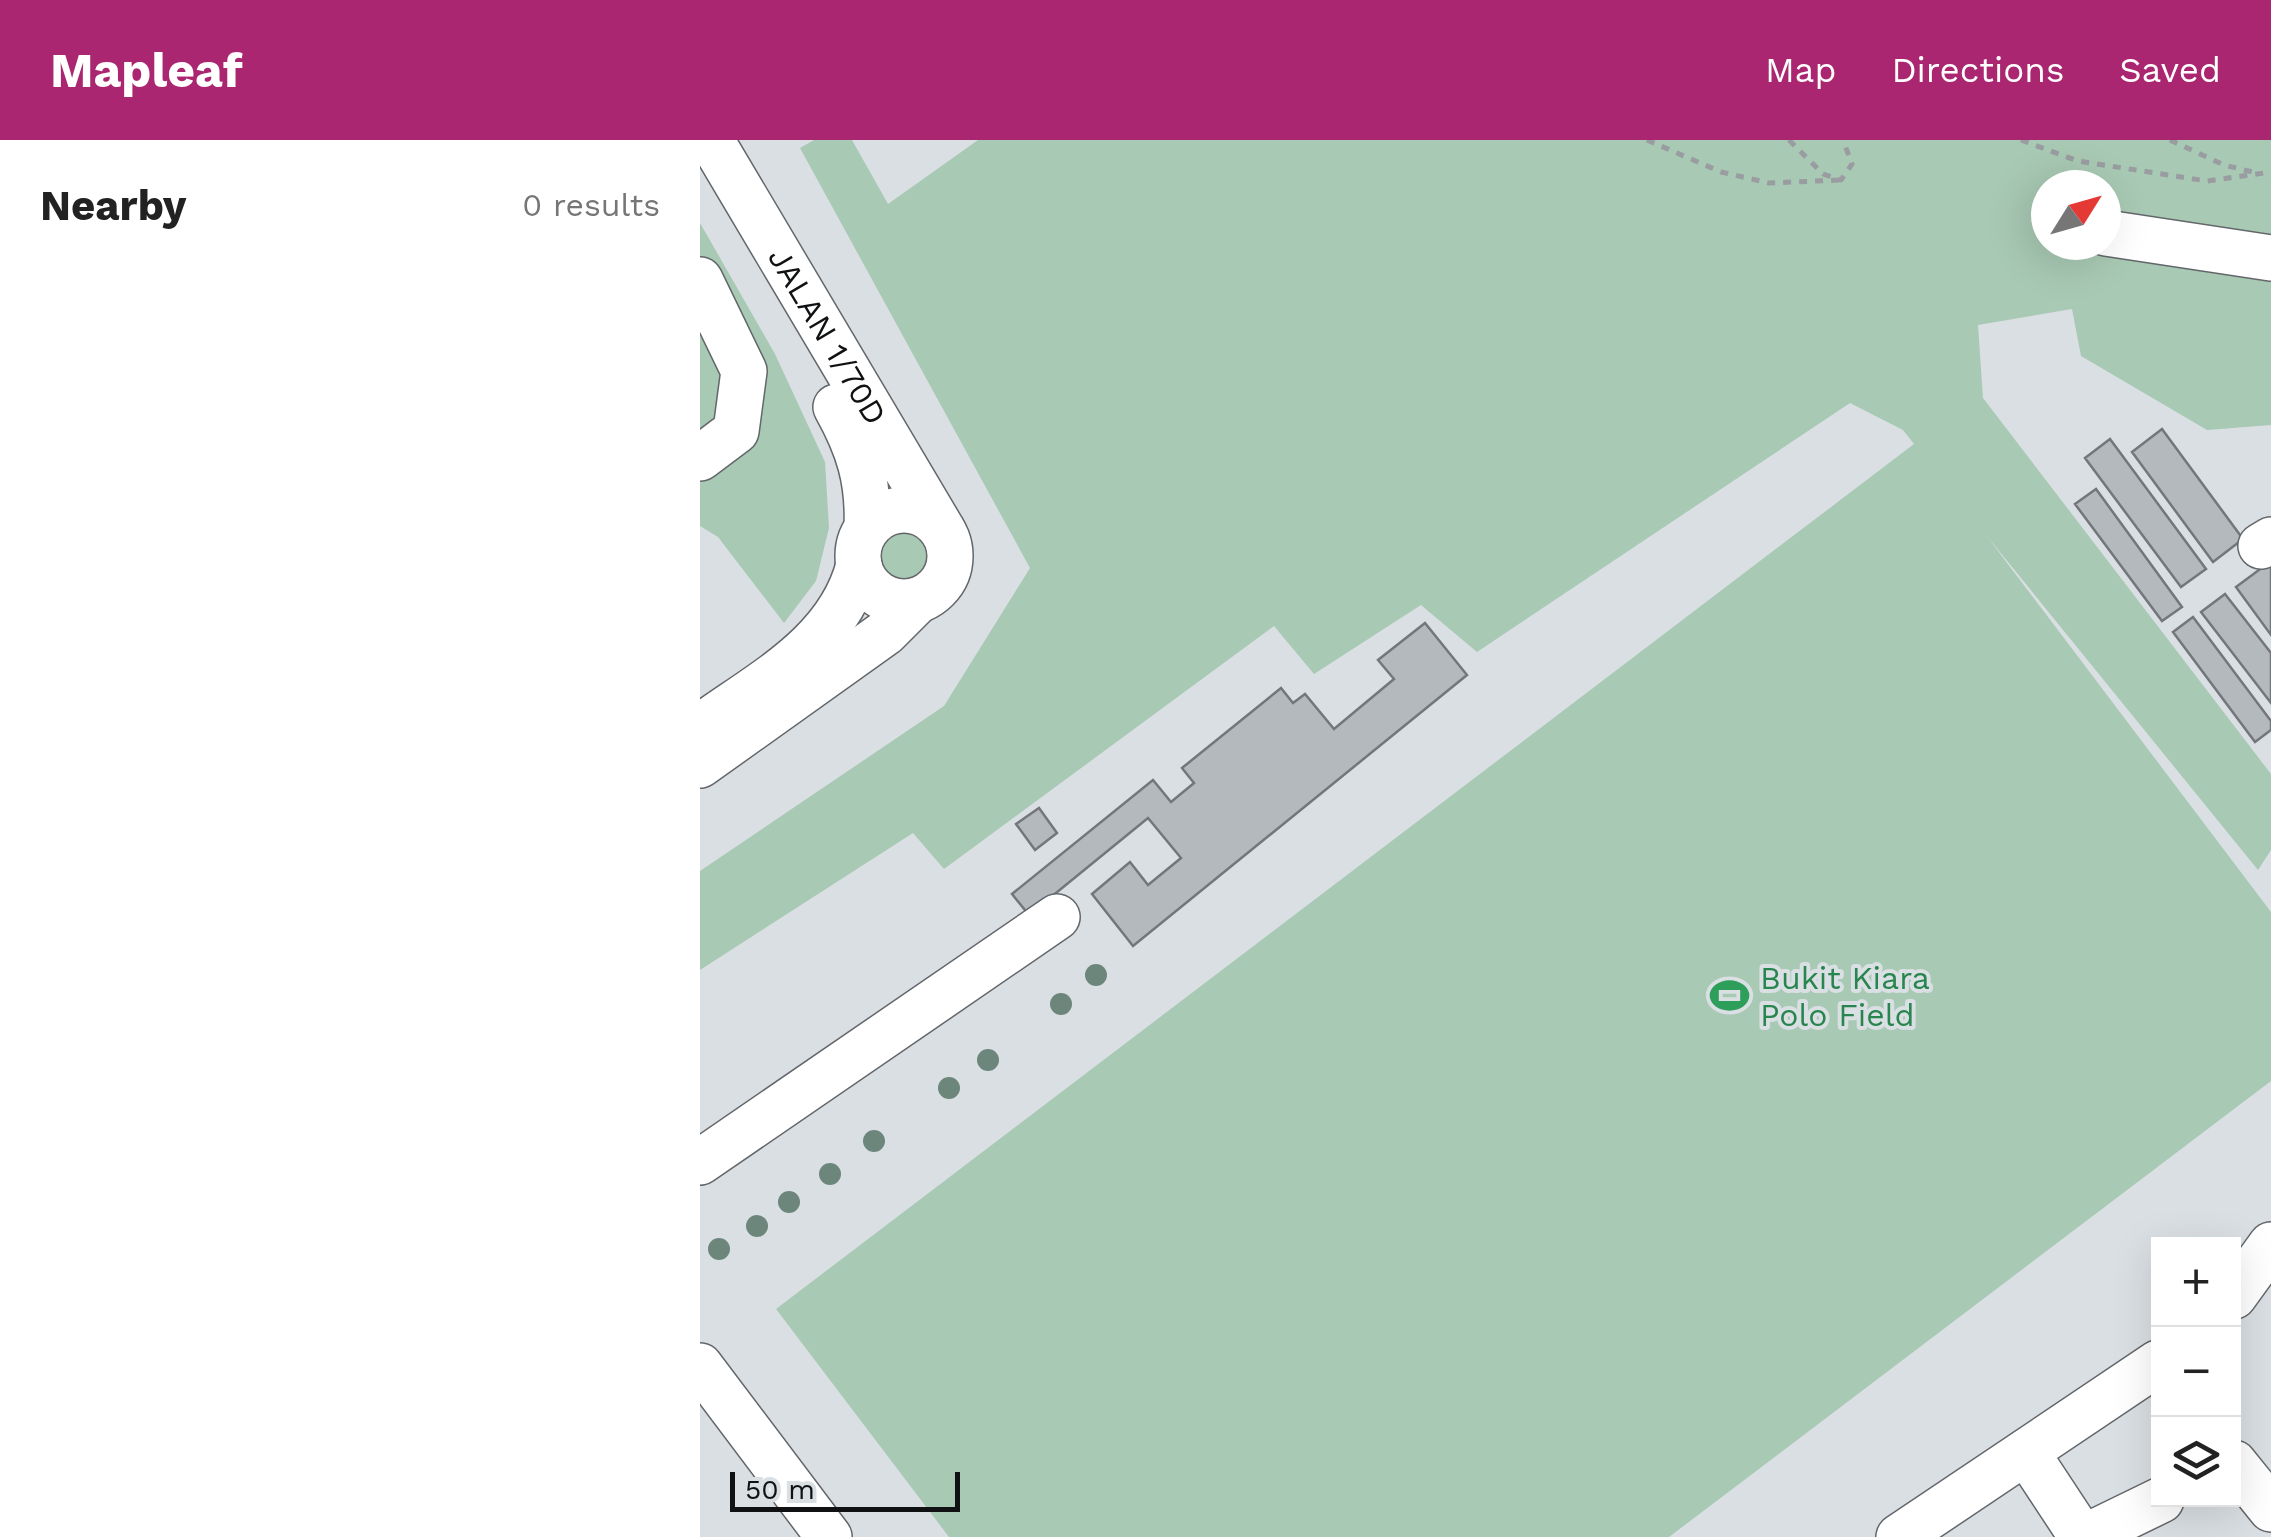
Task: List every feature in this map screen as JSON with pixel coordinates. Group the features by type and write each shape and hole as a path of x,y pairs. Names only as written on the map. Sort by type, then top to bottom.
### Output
{"street":[{"name":"JALAN 1/70D","path":"711,140 943,531"},
{"name":"JALAN 1/70D","path":"700,174 861,453 868,501 863,546 838,616 812,646 700,727"},
{"path":"2121,235 2271,258"},
{"path":"700,280 744,370 736,430 700,458"},
{"path":"700,766 885,633 945,578 950,546 943,531 918,512 899,510 881,516 863,546 866,583 881,596 899,602 918,600"},
{"path":"700,1162 1057,917"},
{"path":"2241,1286 2271,1245"},
{"path":"700,1366 829,1537"},
{"path":"1900,1537 2151,1372"},
{"path":"2026,1452 2083,1537 2151,1505"}],"path":[{"path":"1648,140 1721,172 1769,183 1841,180"},
{"path":"1789,140 1823,174 1841,180"},
{"path":"1841,180 1852,164 1843,140"},
{"path":"2021,140 2078,161 2207,181 2271,172"},
{"path":"2170,140 2224,165 2260,174"}],"green space":[{"path":"814,140 852,140 888,204 978,140 2271,140 2271,425 2207,430 2081,356 2072,309 1978,325 1983,398 2271,774 2271,850 2258,870 1986,535 2271,912 2271,1081 1669,1537 949,1537 776,1309 1914,444 1903,430 1850,403 1477,652 1421,605 1314,674 1274,626 944,869 913,833 700,970 700,871 944,706 1030,568 800,148"},
{"path":"700,223 775,354 825,462 829,528 816,581 784,623 718,537 700,526"},
{"path":"902,533 920,541 928,559 920,577 902,585 884,577 876,559 884,541"}],"building":[{"path":"2162,429 2243,539 2213,562 2132,452"},
{"path":"2110,439 2206,569 2181,587 2085,458"},
{"path":"2096,489 2182,607 2162,621 2075,504"},
{"path":"2271,561 2271,635 2236,587"},
{"path":"2225,594 2271,653 2271,703 2201,612"},
{"path":"2193,617 2271,721 2271,730 2255,742 2173,632"},
{"path":"1425,623 1467,675 1133,946 1092,894 1130,862 1148,885 1181,858 1148,818 1029,915 1012,894 1153,780 1171,802 1194,783 1182,768 1281,688 1293,703 1305,694 1334,729 1394,679 1378,660"},
{"path":"1039,808 1057,833 1035,850 1016,824"}],"place":[{"name":"Bukit Kiara Polo Field","path":"1730,996"}]}
